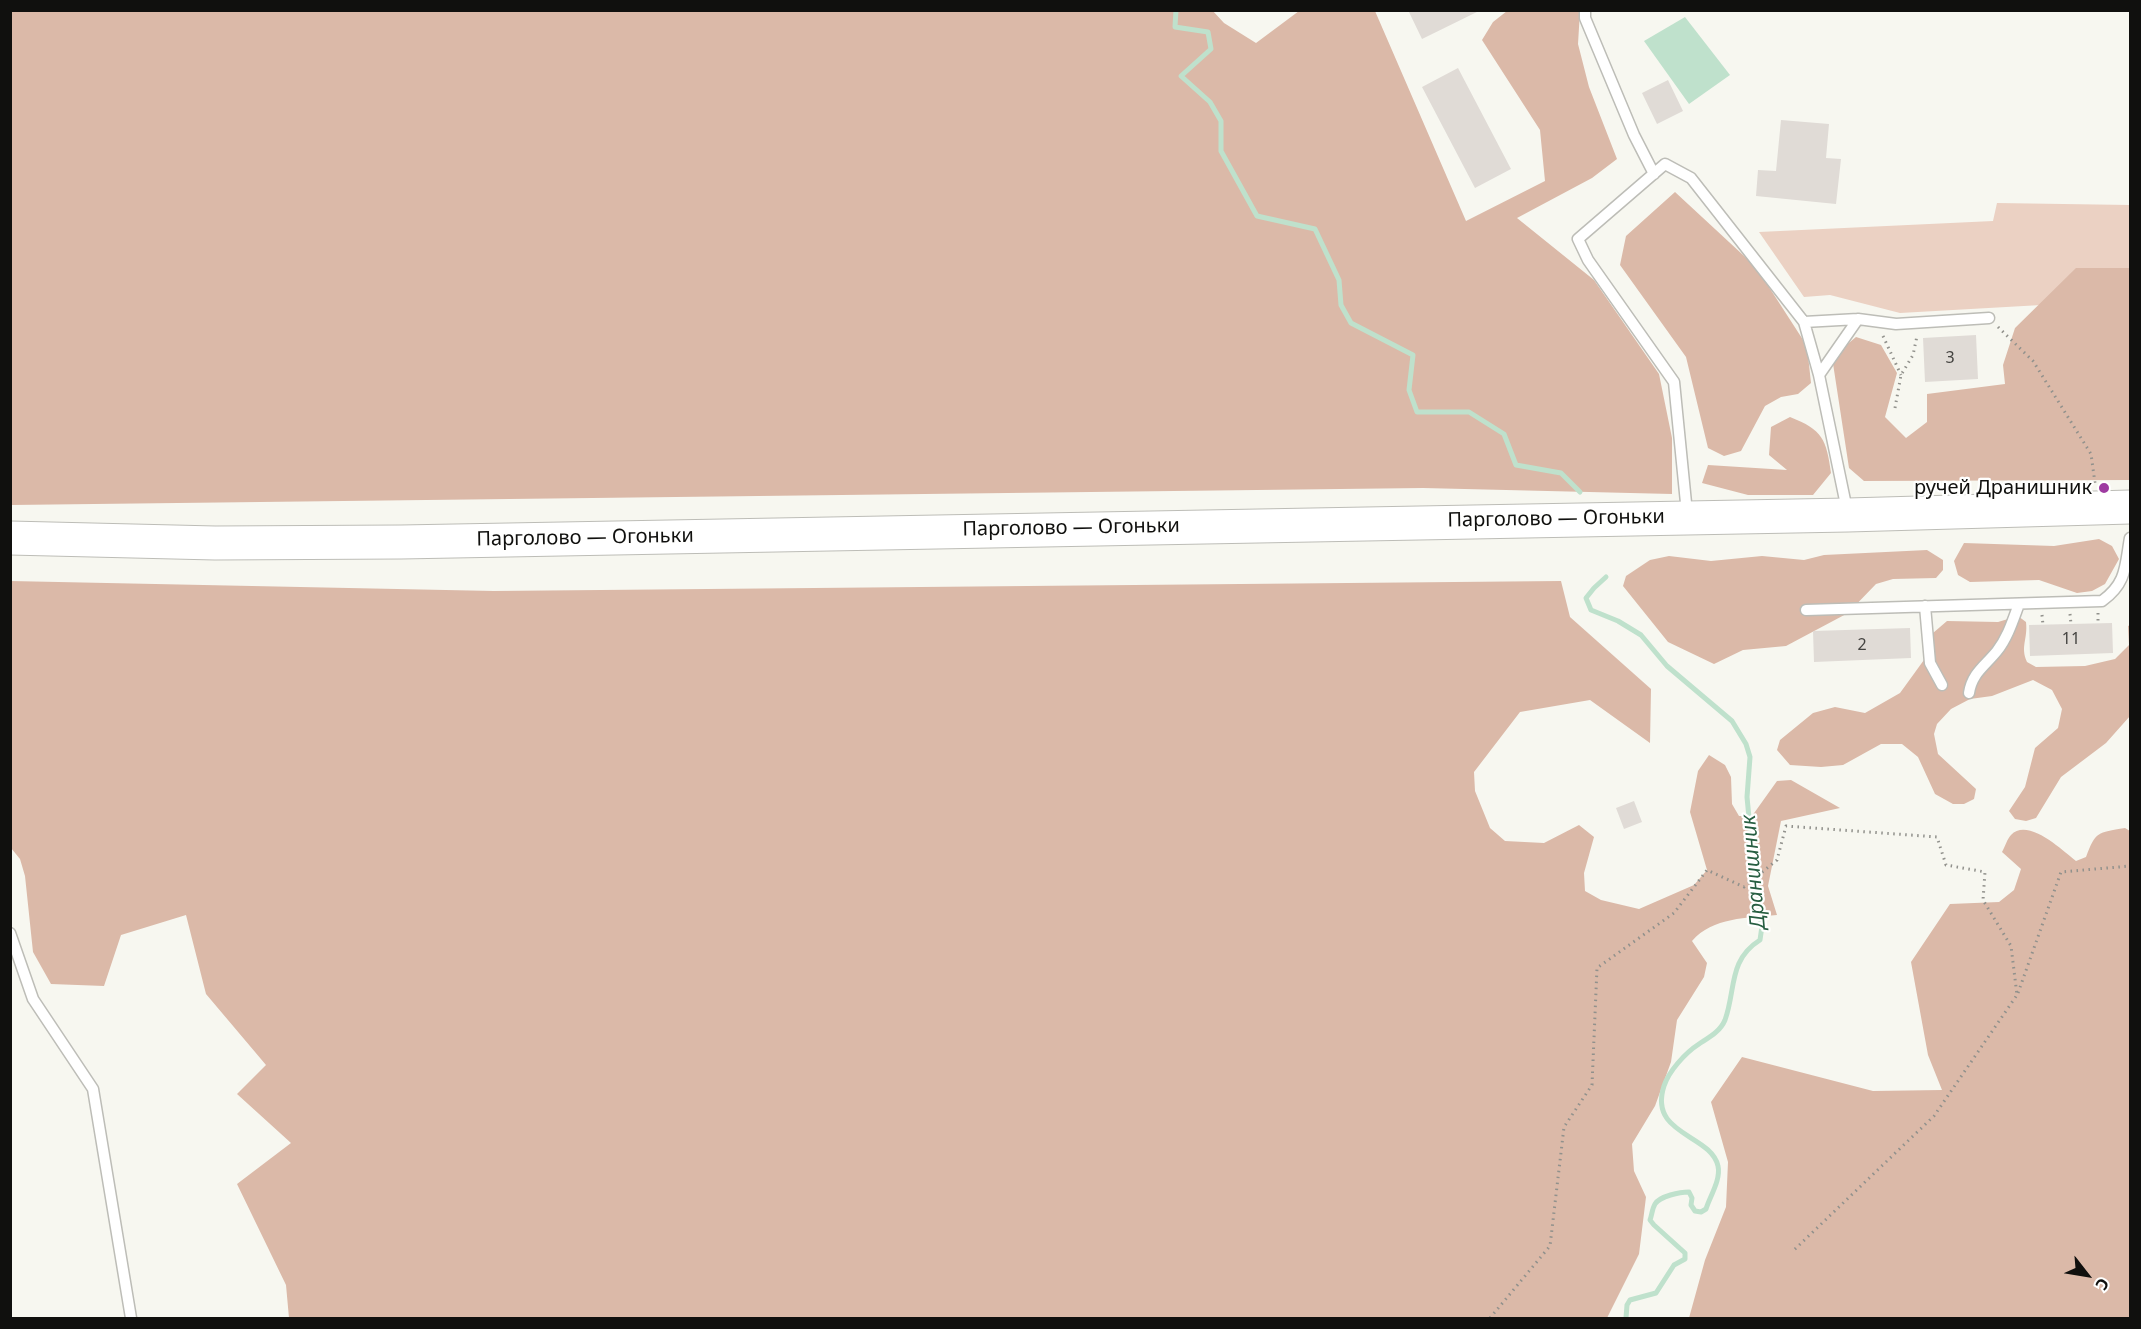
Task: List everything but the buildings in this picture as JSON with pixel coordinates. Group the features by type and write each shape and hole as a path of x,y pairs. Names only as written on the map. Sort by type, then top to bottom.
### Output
{"main road":[{"name":"Парголово — Огоньки","path":"10,538 215,543 401,542 1848,515 2130,507"},
{"name":"Парголово — Огоньки","path":"10,558 214,561 400,560 1700,533 2130,527"}],"lane":[{"path":"1585,10 1585,18 1634,135 1654,174"},
{"path":"1687,517 1674,382 1588,260 1578,239 1665,164 1691,178 1804,322 1819,375 1848,515"},
{"path":"1804,322 1857,319 1896,324 1989,318"},
{"path":"1819,375 1857,319"},
{"path":"1806,610 2102,601 2116,591 2123,576 2130,538"},
{"path":"1969,693 1971,681 1976,673 1998,650 2008,633 2019,604"},
{"path":"1925,606 1930,663 1942,685"},
{"path":"10,933 33,999 93,1089 130,1318"}],"path":[{"path":"1989,318 2033,361 2091,454 2096,488"},
{"path":"1875,321 1901,375"},
{"path":"1895,408 1901,375 1913,356 1920,323"},
{"path":"1490,1318 1550,1246 1564,1127 1592,1085 1597,968 1674,913 1707,870 1745,886 1777,860 1786,826 1937,837 1946,865 1985,872 1983,900 2011,946 2017,995"},
{"path":"1794,1250 1934,1116 2017,995 2061,872 2130,866"}],"shaded area":[{"path":"1212,10 1224,23 1256,43 1299,11 1375,11 1466,221 1545,181 1540,130 1482,40 1493,22 1507,11 1580,11 1578,44 1589,87 1617,159 1592,178 1517,218 1594,280 1659,374 1672,438 1672,494 1423,488 11,505 10,11"},
{"path":"1685,17 1730,75 1689,104 1644,41"},
{"path":"1675,192 1756,267 1807,346 1811,383 1798,394 1781,397 1765,406 1741,451 1724,456 1708,448 1686,357 1620,265 1626,236"},
{"path":"1997,203 2130,205 2130,300 1900,313 1830,295 1804,297 1759,232 1993,221"},
{"path":"2076,268 2130,268 2130,480 1864,481 1849,468 1832,357 1856,337 1881,345 1897,373 1885,417 1906,438 1927,422 1927,394 2005,384 2003,365 2015,328"},
{"path":"1790,417 1810,426 1825,444 1831,473 1813,495 1748,495 1702,483 1708,465 1787,470 1769,455 1771,427"},
{"path":"2099,539 2112,546 2119,559 2105,584 2092,591 2077,593 2039,580 1970,582 1958,575 1954,561 1964,543 2054,546"},
{"path":"1927,550 1943,560 1943,570 1936,578 1893,579 1876,584 1848,613 1786,646 1743,650 1714,664 1668,642 1623,586 1626,576 1650,560 1669,556 1711,561 1762,556 1804,560 1824,555"},
{"path":"10,581 494,591 1561,581 1570,617 1651,689 1650,743 1590,700 1520,712 1474,772 1475,791 1490,828 1505,841 1544,843 1579,825 1594,837 1584,873 1585,891 1601,900 1639,909 1694,885 1707,870 1690,812 1698,771 1709,755 1725,765 1731,777 1732,804 1739,816 1752,816 1777,781 1791,780 1840,808 1781,821 1768,886 1777,915 1742,918 1720,923 1700,933 1692,941 1707,963 1704,977 1677,1020 1671,1062 1655,1106 1632,1144 1634,1171 1646,1197 1639,1254 1607,1318 289,1318 286,1285 237,1184 291,1143 237,1094 266,1065 206,994 186,915 121,935 104,986 51,984 33,952 25,876 20,859 11,848"},
{"path":"2018,616 2026,622 2024,647 2027,662 2036,667 2085,666 2115,659 2129,645 2128,626 2130,625 2130,716 2106,743 2061,777 2036,818 2026,821 2015,819 2009,811 2025,787 2035,748 2058,728 2062,709 2052,690 2033,680 1992,696 1970,699 1951,709 1937,724 1934,734 1938,754 1976,789 1974,799 1964,804 1953,804 1935,794 1918,757 1902,744 1881,744 1843,765 1821,767 1790,765 1777,750 1780,740 1813,713 1835,707 1865,713 1900,693 1929,653 1933,633 1947,621 1998,622"},
{"path":"2125,828 2130,831 2130,1318 1689,1318 1705,1260 1726,1207 1728,1162 1711,1102 1742,1057 1873,1091 1942,1090 1928,1055 1911,962 1950,904 1999,902 2014,890 2021,869 2002,852 2011,835 2018,831 2026,830 2045,837 2076,861 2086,857 2092,842 2099,835"}],"waterway":[{"name":"Дранишник","path":"1176,10 1175,27 1208,32 1211,49 1181,76 1210,102 1221,121 1221,151 1257,216 1315,229 1339,280 1341,305 1351,323 1413,355 1409,390 1417,412 1469,412 1504,434 1516,465 1561,473 1580,492"},
{"name":"Дранишник","path":"1606,577 1586,598 1591,610 1618,621 1641,635 1667,666 1732,721 1746,744 1750,757 1747,797 1758,912 1762,926 1760,940 1750,948 1738,966 1723,1024 1714,1034 1683,1057 1674,1068 1664,1086 1661,1102 1665,1115 1672,1124 1713,1155 1719,1171 1717,1182 1706,1209 1701,1212 1695,1211 1691,1205 1692,1198 1689,1192 1666,1197 1655,1204 1650,1220 1685,1253 1685,1259 1674,1265 1656,1293 1630,1300 1627,1305 1626,1318"}],"place":[{"name":"ручей Дранишник","path":"2104,488"}]}
